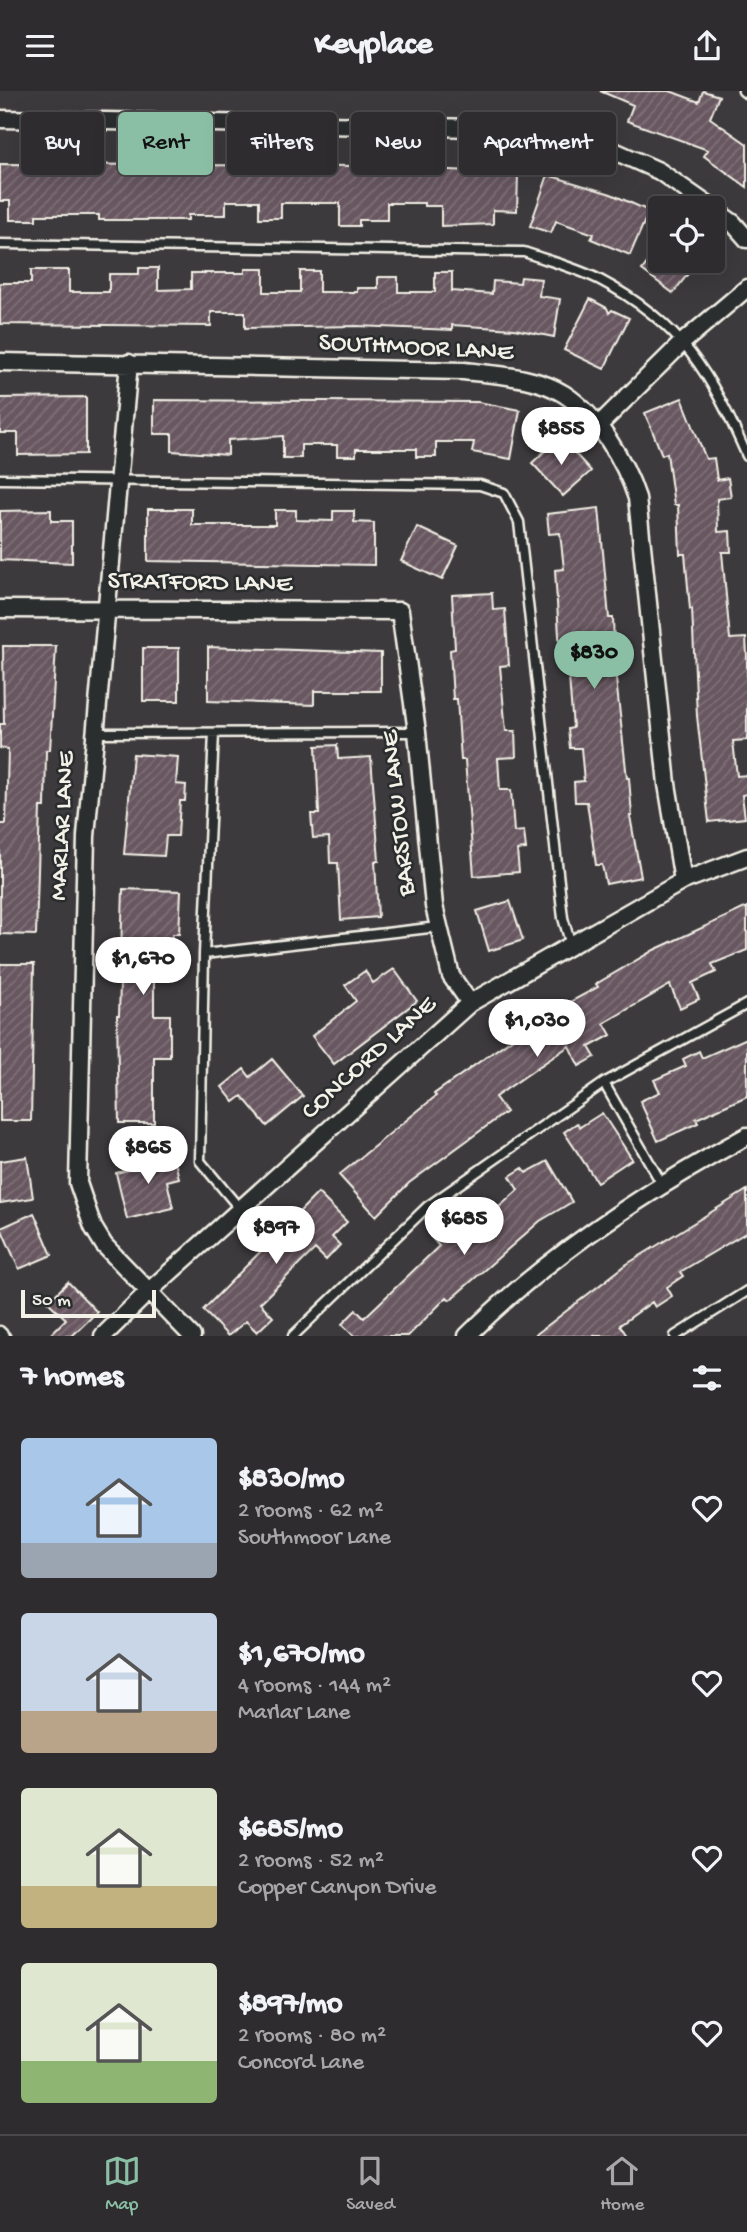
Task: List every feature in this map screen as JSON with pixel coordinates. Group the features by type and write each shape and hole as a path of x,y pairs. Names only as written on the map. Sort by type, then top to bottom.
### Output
{"street":[{"path":"0,119 537,129 612,150 647,166 693,196"},
{"path":"725,217 747,239"},
{"path":"598,426 683,342 747,288"},
{"name":"SOUTHMOOR LANE","path":"0,362 464,371 518,377 563,393 598,426 630,475 637,498 667,784 684,881"},
{"name":"MARLAR LANE","path":"129,363 86,836 78,1182 93,1227 104,1245 192,1336"},
{"name":"STRATFORD LANE","path":"0,608 400,611"},
{"name":"BARSTOW LANE","path":"400,611 417,732 438,927 451,977 470,1003"},
{"name":"CONCORD LANE","path":"103,1336 148,1292 470,1003 684,881 747,857"},
{"path":"467,1336 549,1266 663,1186 747,1136"}],"lane":[{"path":"0,244 524,252 599,279 668,325 719,393 747,456"},
{"path":"0,479 480,485 504,493 519,522 563,918 571,945"},
{"path":"94,733 417,732"},
{"path":"214,733 204,954 200,1161 240,1209"},
{"path":"204,954 438,927"},
{"path":"293,1336 428,1206 604,1083 747,1004"},
{"path":"604,1083 663,1186"},
{"path":"675,1336 747,1291"},
{"path":"0,1331 5,1336"}],"building":[{"path":"600,91 670,91 699,102 703,91 719,96 710,118 747,144 747,187 704,156 708,150 627,121 633,105"},
{"path":"0,164 21,164 21,175 104,175 104,165 118,165 118,175 213,175 213,165 227,165 227,175 337,175 337,166 351,166 351,175 445,175 445,170 459,170 459,175 518,175 517,211 493,210 493,224 441,226 441,206 387,203 387,220 359,220 359,226 340,226 340,203 281,203 281,218 259,218 259,201 226,201 226,215 188,215 188,220 99,220 99,215 36,215 36,220 10,220 10,201 0,201"},
{"path":"548,175 611,194 648,211 630,255 591,239 594,234 556,221 551,233 530,226"},
{"path":"648,262 648,273 689,273 673,293 642,270"},
{"path":"139,268 158,268 158,290 191,289 191,273 245,273 245,269 264,269 264,292 300,292 300,271 319,271 319,292 357,292 357,288 378,288 378,277 398,277 398,292 435,292 435,272 452,272 452,291 492,294 493,281 520,283 521,277 541,279 539,296 560,299 554,337 514,329 452,325 452,330 357,326 245,328 245,312 211,312 211,326 0,324 0,283 31,283 31,270 69,270 69,292 109,292 109,274 139,274"},
{"path":"590,299 607,308 609,313 612,310 629,318 604,369 564,350"},
{"path":"86,397 86,454 18,455 18,433 0,433 0,398"},
{"path":"682,398 706,459 714,458 717,480 728,478 731,497 717,499 718,532 730,531 731,552 722,552 730,639 746,638 747,740 733,741 737,776 747,775 747,794 742,795 745,818 709,822 697,716 692,609 685,554 680,554 678,505 674,505 667,453 662,455 645,413"},
{"path":"154,400 478,402 520,410 511,459 472,452 474,442 436,442 436,457 416,457 416,449 356,449 356,456 337,456 337,445 301,445 301,458 283,458 283,436 228,440 228,455 172,451 172,434 154,434"},
{"path":"560,437 591,471 563,496 532,463"},
{"path":"599,508 609,618 613,618 615,670 629,778 630,816 641,877 606,884 602,865 596,865 587,802 575,802 574,782 584,781 581,748 570,748 568,729 573,728 567,652 560,652 555,570 564,569 560,533 549,534 547,514"},
{"path":"148,509 192,509 192,525 275,525 275,510 296,510 296,520 333,521 333,511 354,511 354,522 374,523 374,565 148,561"},
{"path":"51,510 51,521 72,521 72,563 0,560 0,511"},
{"path":"417,527 458,546 442,580 401,561"},
{"path":"492,593 493,610 505,609 509,665 500,666 506,731 515,731 516,757 498,758 500,790 511,790 514,832 524,831 526,849 517,850 519,872 474,876 465,760 461,760 457,699 453,699 450,650 455,649 452,595"},
{"path":"3,646 56,646 50,750 46,750 45,807 40,807 36,935 0,934 0,824 6,824 8,749 0,748 0,724 4,724"},
{"path":"208,647 381,653 381,691 314,691 314,705 208,701"},
{"path":"143,648 179,648 179,701 143,701"},
{"path":"337,745 338,759 371,757 379,861 375,861 378,917 341,920 338,863 330,863 329,837 313,838 311,814 319,814 316,746"},
{"path":"133,754 178,757 176,784 186,785 185,801 180,801 178,836 166,836 164,856 124,854"},
{"path":"123,889 181,891 179,934 172,934 172,974 154,974 154,1015 170,1015 170,1057 154,1057 154,1123 119,1123 117,1015"},
{"path":"510,901 523,940 489,951 477,911"},
{"path":"747,907 747,950 712,964 716,972 692,983 699,999 680,1008 670,985 604,1023 611,1035 589,1047 595,1057 579,1066 569,1046 495,1097 506,1112 409,1183 376,1216 339,1175 436,1096 434,1094 544,1016 598,987 596,984 654,950"},
{"path":"0,964 34,964 31,1121 0,1121"},
{"path":"394,969 417,1001 334,1064 312,1036 356,1001 345,985 365,971 373,983"},
{"path":"747,1038 747,1096 696,1119 698,1123 658,1141 640,1101 660,1092 654,1080 686,1066 683,1059 699,1051 702,1058"},
{"path":"272,1059 303,1096 267,1126 242,1096 234,1102 222,1087 244,1069 250,1077"},
{"path":"602,1113 632,1159 597,1182 564,1132 577,1123 580,1127"},
{"path":"172,1150 179,1178 167,1181 173,1208 127,1219 116,1173 153,1164 151,1155"},
{"path":"27,1157 33,1198 0,1203 0,1161"},
{"path":"548,1161 572,1202 540,1221 450,1300 447,1297 408,1336 354,1336 342,1324 356,1310 364,1318 439,1246 432,1238 447,1225 461,1241 518,1190 510,1176 523,1168 526,1173"},
{"path":"747,1190 747,1232 680,1272 683,1276 667,1287 672,1296 655,1307 652,1302 620,1325 627,1336 534,1336 627,1264"},
{"path":"318,1193 347,1222 332,1237 340,1245 326,1260 315,1249 260,1303 273,1317 257,1332 246,1321 228,1336 203,1310"},
{"path":"34,1213 52,1255 19,1269 1,1228"},
{"path":"68,1282 97,1312 72,1336 49,1336 66,1319 48,1302"}]}
